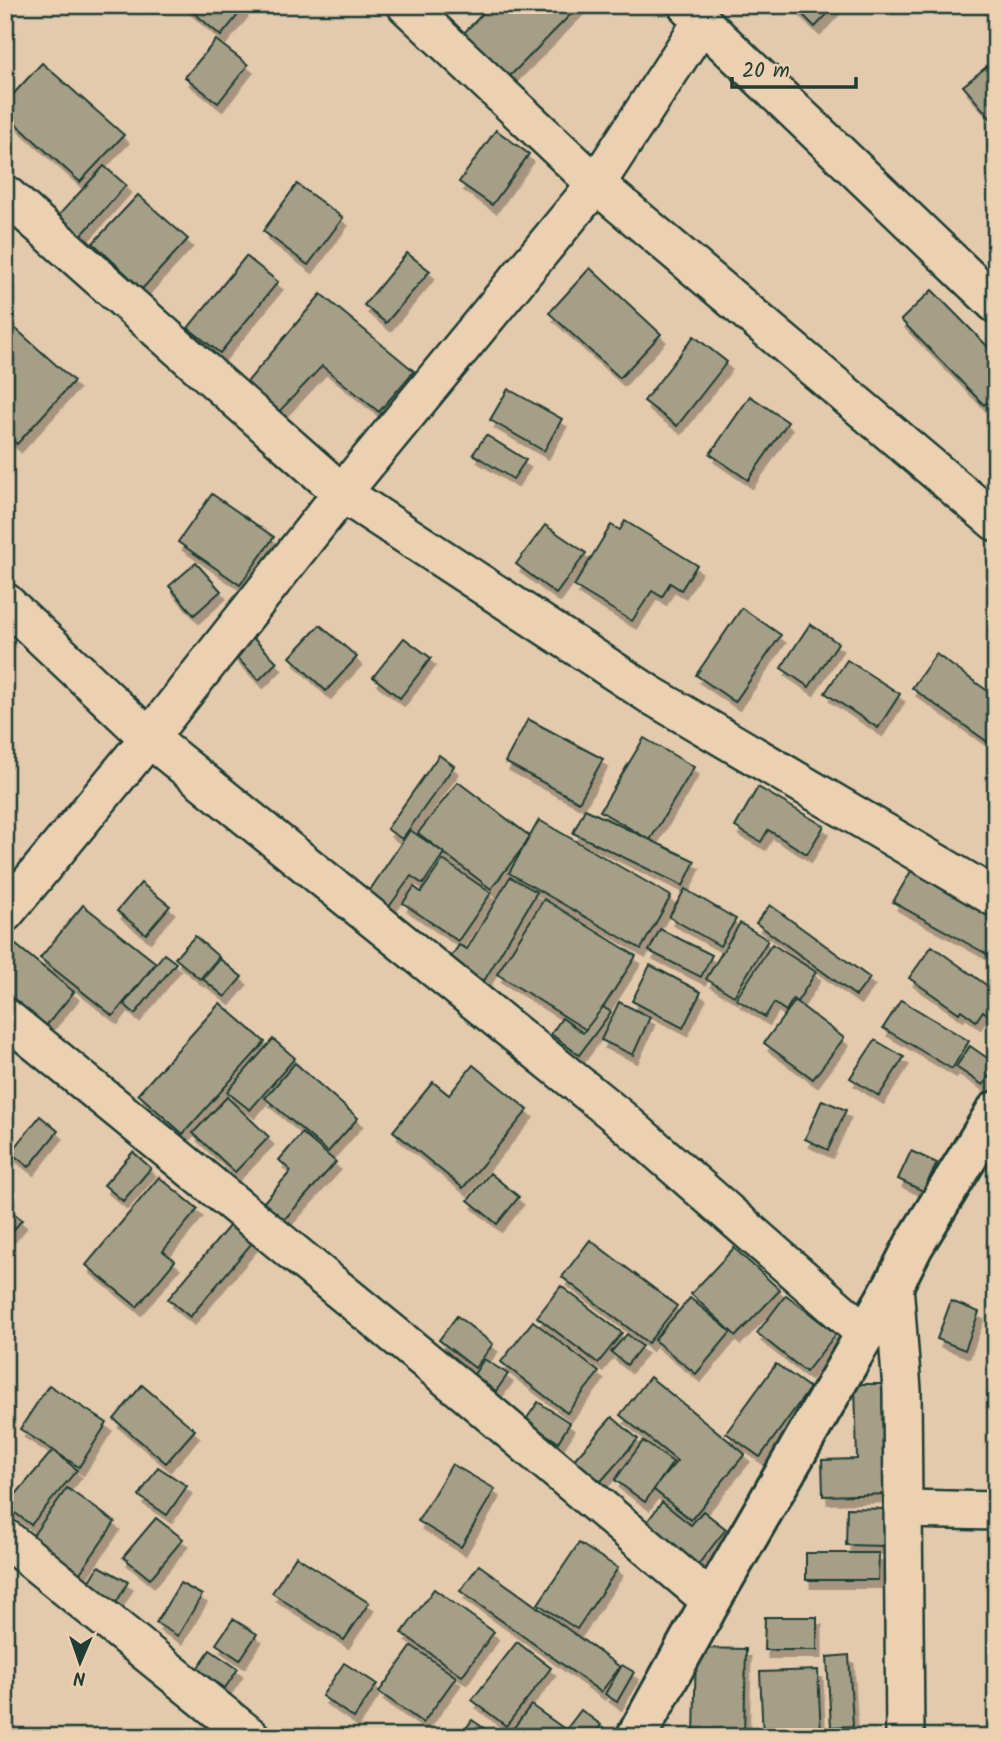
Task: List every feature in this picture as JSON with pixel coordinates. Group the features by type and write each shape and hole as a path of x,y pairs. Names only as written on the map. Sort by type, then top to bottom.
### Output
{"street":[{"path":"406,5 596,184 996,522"},
{"path":"5,914 149,738 342,493 596,184 694,14 996,304"},
{"path":"5,194 342,493 649,694 996,898"},
{"path":"5,602 149,738 620,1118 866,1334"},
{"path":"5,1017 468,1395 711,1601"},
{"path":"636,1737 914,1245 996,1111"},
{"path":"894,1284 902,1390 905,1737"},
{"path":"904,1508 996,1511"},
{"path":"5,1538 251,1737"}],"building":[{"path":"185,5 238,5 243,9 221,36"},
{"path":"491,5 580,5 506,80 461,36"},
{"path":"793,5 836,5 815,27"},
{"path":"216,40 248,65 218,103 185,77"},
{"path":"996,59 996,125 963,86"},
{"path":"42,63 124,135 80,182 5,114 5,103"},
{"path":"496,130 529,154 492,205 459,182"},
{"path":"104,166 126,185 71,247 48,227"},
{"path":"297,184 343,218 308,265 263,231"},
{"path":"138,195 188,239 142,289 93,243"},
{"path":"407,253 430,271 386,323 364,305"},
{"path":"246,256 278,282 220,353 188,328"},
{"path":"590,268 661,334 620,378 549,313"},
{"path":"932,290 996,355 996,394 984,405 901,320"},
{"path":"321,294 414,371 379,412 322,366 276,415 242,388"},
{"path":"6,320 74,381 17,444 5,434"},
{"path":"694,336 727,362 677,426 644,401"},
{"path":"508,389 562,419 544,451 490,420"},
{"path":"750,396 788,422 748,480 710,454"},
{"path":"486,435 526,460 513,479 473,454"},
{"path":"212,494 274,537 240,585 178,542"},
{"path":"625,521 697,565 681,590 670,583 662,597 652,591 632,621 574,586 611,525 620,530"},
{"path":"545,525 586,553 556,594 516,564"},
{"path":"196,563 221,591 194,615 169,586"},
{"path":"742,608 781,635 735,702 696,675"},
{"path":"810,624 838,643 809,687 781,668"},
{"path":"320,625 357,657 326,691 290,657"},
{"path":"250,635 277,662 259,680 232,653"},
{"path":"404,638 431,658 400,698 373,677"},
{"path":"936,654 996,697 996,748 912,688"},
{"path":"847,660 900,694 878,728 825,693"},
{"path":"528,719 603,759 579,802 505,762"},
{"path":"644,738 694,767 650,840 600,811"},
{"path":"439,755 454,766 402,839 387,829"},
{"path":"458,782 531,837 491,889 418,833"},
{"path":"758,787 824,826 807,854 768,830 761,842 735,827"},
{"path":"585,809 695,861 683,886 573,833"},
{"path":"539,820 671,896 641,949 509,873"},
{"path":"410,830 444,853 423,884 411,876 389,907 368,893"},
{"path":"443,860 491,893 458,941 403,903 414,887 421,892"},
{"path":"911,871 996,918 996,950 992,957 893,902"},
{"path":"510,877 537,892 484,981 449,960 459,945 467,949"},
{"path":"141,883 170,906 146,934 117,911"},
{"path":"685,889 736,919 720,946 669,917"},
{"path":"544,899 636,956 588,1031 497,974"},
{"path":"83,905 156,963 113,1016 40,958"},
{"path":"770,905 870,978 856,996 756,923"},
{"path":"740,923 768,940 734,996 706,979"},
{"path":"660,929 712,955 701,977 649,951"},
{"path":"5,936 74,992 46,1026 5,992"},
{"path":"195,936 219,957 200,979 175,958"},
{"path":"772,944 816,972 797,1002 793,999 786,1011 774,1003 765,1017 736,999"},
{"path":"932,946 996,992 996,1021 983,1011 976,1021 961,1010 959,1013 909,978"},
{"path":"164,954 176,963 135,1014 124,1004"},
{"path":"220,959 242,977 225,997 203,979"},
{"path":"650,965 701,992 683,1028 632,1001"},
{"path":"901,1000 969,1041 952,1069 883,1028"},
{"path":"795,1001 844,1038 813,1079 764,1043"},
{"path":"619,1002 650,1017 633,1055 601,1040"},
{"path":"220,1003 265,1042 183,1134 138,1094"},
{"path":"603,1007 611,1012 579,1055 551,1034 562,1018 583,1033"},
{"path":"273,1039 295,1058 250,1110 227,1092"},
{"path":"875,1040 904,1057 879,1096 850,1078"},
{"path":"970,1046 996,1064 983,1085 956,1067"},
{"path":"295,1063 358,1118 328,1152 265,1098"},
{"path":"473,1065 528,1110 463,1188 393,1131 433,1082 449,1095"},
{"path":"227,1097 269,1137 235,1172 193,1133"},
{"path":"822,1100 846,1110 828,1150 805,1139"},
{"path":"40,1116 58,1131 29,1167 11,1153"},
{"path":"302,1133 336,1162 283,1221 263,1203 291,1171 279,1160"},
{"path":"911,1151 937,1163 923,1191 898,1179"},
{"path":"133,1152 151,1168 123,1201 104,1185"},
{"path":"490,1173 519,1197 497,1224 468,1200"},
{"path":"159,1177 198,1209 163,1251 175,1261 137,1307 86,1265"},
{"path":"5,1206 22,1220 5,1240"},
{"path":"230,1225 252,1243 190,1317 168,1299"},
{"path":"590,1240 677,1306 648,1343 562,1277"},
{"path":"734,1248 780,1290 736,1336 691,1294"},
{"path":"561,1286 622,1333 598,1363 537,1317"},
{"path":"786,1295 836,1334 806,1372 757,1333"},
{"path":"690,1298 731,1332 696,1374 654,1340"},
{"path":"951,1301 979,1312 965,1350 937,1339"},
{"path":"457,1316 493,1344 475,1368 439,1340"},
{"path":"533,1321 599,1372 567,1413 501,1362"},
{"path":"627,1334 642,1346 627,1365 611,1352"},
{"path":"484,1359 508,1374 496,1391 473,1376"},
{"path":"776,1364 810,1388 760,1457 726,1433"},
{"path":"650,1377 745,1454 691,1520 653,1489 677,1461 620,1415"},
{"path":"855,1384 887,1384 890,1494 823,1496 822,1460 857,1459"},
{"path":"49,1385 107,1423 79,1467 20,1429"},
{"path":"142,1385 195,1430 166,1463 114,1419"},
{"path":"538,1402 570,1423 558,1442 525,1421"},
{"path":"612,1417 638,1439 596,1487 570,1464"},
{"path":"643,1441 673,1462 645,1502 615,1480"},
{"path":"53,1450 77,1470 31,1525 6,1506"},
{"path":"452,1464 495,1489 461,1547 418,1521"},
{"path":"158,1467 187,1486 167,1515 139,1496"},
{"path":"67,1488 115,1522 73,1583 24,1548"},
{"path":"662,1502 691,1525 703,1511 726,1529 696,1567 644,1526"},
{"path":"847,1508 886,1509 885,1546 846,1545"},
{"path":"156,1518 183,1539 150,1579 123,1557"},
{"path":"579,1543 618,1568 577,1629 538,1604"},
{"path":"806,1553 879,1553 878,1580 806,1580"},
{"path":"296,1556 369,1603 344,1640 272,1593"},
{"path":"479,1565 620,1667 601,1692 460,1591"},
{"path":"99,1566 128,1582 115,1605 85,1589"},
{"path":"180,1583 202,1595 178,1636 156,1623"},
{"path":"434,1589 494,1632 462,1676 402,1633"},
{"path":"765,1617 817,1617 817,1650 764,1650"},
{"path":"233,1619 257,1634 240,1660 216,1644"},
{"path":"517,1642 551,1668 506,1726 472,1700"},
{"path":"412,1646 456,1677 423,1723 379,1692"},
{"path":"696,1648 746,1649 744,1737 694,1737"},
{"path":"210,1650 238,1669 225,1688 197,1669"},
{"path":"849,1655 853,1726 831,1727 827,1657"},
{"path":"344,1663 377,1684 354,1718 322,1696"},
{"path":"622,1665 634,1672 617,1702 605,1694"},
{"path":"818,1670 821,1737 763,1737 760,1672"},
{"path":"531,1705 566,1730 561,1737 516,1737 510,1733"},
{"path":"581,1710 601,1725 592,1737 572,1737 565,1731"},
{"path":"472,1720 497,1737 460,1737"}]}
